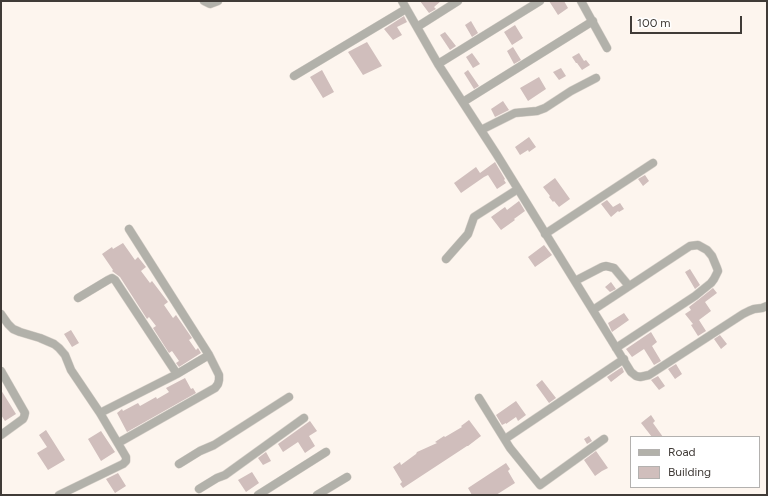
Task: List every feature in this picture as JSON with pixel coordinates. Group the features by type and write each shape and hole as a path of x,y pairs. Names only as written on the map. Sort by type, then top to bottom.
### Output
{"street":[{"path":"204,1 210,4 218,1"},
{"path":"417,27 458,1"},
{"path":"438,64 540,1"},
{"path":"581,1 607,48"},
{"path":"294,76 404,5 438,64 518,189 616,348 636,376 640,377 650,375 743,314 754,309 767,306"},
{"path":"463,102 592,21"},
{"path":"481,130 515,113 537,111 545,108 571,91 596,78"},
{"path":"545,234 653,163"},
{"path":"446,259 468,234 474,217 518,189"},
{"path":"118,443 215,388 219,380 219,375 209,355 129,229"},
{"path":"593,310 690,246 698,245 707,250 712,256 718,268 714,279 695,296 616,348"},
{"path":"575,281 606,266 614,268 629,286"},
{"path":"78,298 112,278 115,280 177,374"},
{"path":"1,314 13,329 40,338 54,344 59,348 71,370 100,413 126,457 126,461 123,464 59,495"},
{"path":"100,413 177,374 209,355"},
{"path":"505,439 624,359"},
{"path":"1,434 23,419 25,413 2,374"},
{"path":"179,464 200,451 214,445 290,397"},
{"path":"479,398 510,448 540,485 604,439"},
{"path":"198,489 225,475 304,418"},
{"path":"258,495 326,452"},
{"path":"317,495 346,477"}],"building":[{"path":"420,1 441,1 434,7 436,9 429,13"},
{"path":"549,1 564,1 568,8 558,15"},
{"path":"404,16 407,22 397,27 402,35 393,40 384,29"},
{"path":"471,21 478,33 472,37 465,25"},
{"path":"515,25 523,38 512,45 504,32"},
{"path":"445,32 456,46 450,50 440,35"},
{"path":"367,42 382,66 363,75 348,52"},
{"path":"513,47 521,60 514,64 507,51"},
{"path":"472,53 480,64 473,68 466,57"},
{"path":"579,53 584,61 586,60 590,65 582,70 572,57"},
{"path":"561,68 566,76 559,80 553,72"},
{"path":"322,70 334,92 323,98 310,77"},
{"path":"468,70 479,86 474,89 464,73"},
{"path":"539,77 546,89 528,101 520,88"},
{"path":"503,101 509,110 495,117 491,109"},
{"path":"529,137 536,147 529,152 528,150 520,155 515,147"},
{"path":"495,162 506,183 497,189 488,175 461,193 454,183 476,167 480,173"},
{"path":"645,175 649,181 643,186 638,179"},
{"path":"555,178 570,199 559,207 549,197 550,196 543,187"},
{"path":"607,200 613,207 620,203 624,209 619,212 618,211 611,217 601,204"},
{"path":"519,201 525,211 501,230 491,217 505,207 507,210"},
{"path":"123,243 135,260 138,257 146,267 141,271 150,283 152,281 168,302 164,305 173,318 176,315 192,338 189,340 196,350 198,348 201,353 179,367 176,363 179,361 172,351 169,353 153,328 156,326 149,317 147,319 120,277 112,271 113,270 102,254 112,247 113,249"},
{"path":"544,245 552,255 535,267 528,257"},
{"path":"690,269 700,285 695,289 685,272"},
{"path":"611,282 616,289 610,292 605,287"},
{"path":"713,288 717,293 705,302 711,311 699,320 706,331 698,336 691,325 693,324 685,314 691,310 689,307"},
{"path":"624,313 629,320 612,332 608,323"},
{"path":"71,330 79,343 72,347 64,334"},
{"path":"651,332 657,342 652,346 661,361 654,365 644,349 632,357 626,349"},
{"path":"720,335 727,344 721,349 714,339"},
{"path":"676,364 682,374 675,379 668,369"},
{"path":"622,367 624,372 611,382 607,377"},
{"path":"658,376 665,386 659,390 651,380"},
{"path":"185,378 191,389 193,388 196,393 127,432 117,413 122,409 123,411 138,403 140,406 156,397 157,399 169,392 166,388"},
{"path":"542,380 556,398 549,403 536,385"},
{"path":"1,390 16,414 5,421 1,415"},
{"path":"516,401 526,415 518,421 516,417 502,425 496,415"},
{"path":"651,415 655,421 653,423 662,436 651,436 641,423"},
{"path":"469,420 481,436 403,488 400,484 402,482 393,467 400,462 401,465 417,452 437,443 435,442 462,427 461,426"},
{"path":"310,421 317,431 309,436 315,446 305,453 298,442 283,452 278,444"},
{"path":"46,430 65,460 48,470 37,453 47,447 39,435"},
{"path":"101,431 115,452 101,461 88,439"},
{"path":"589,436 592,441 587,444 584,439"},
{"path":"596,451 608,468 595,476 584,460"},
{"path":"266,452 271,461 263,465 258,458"},
{"path":"506,463 510,469 508,471 515,483 496,495 472,495 468,488"},
{"path":"252,472 259,483 246,492 238,480"},
{"path":"118,473 126,486 115,493 106,479"}]}
